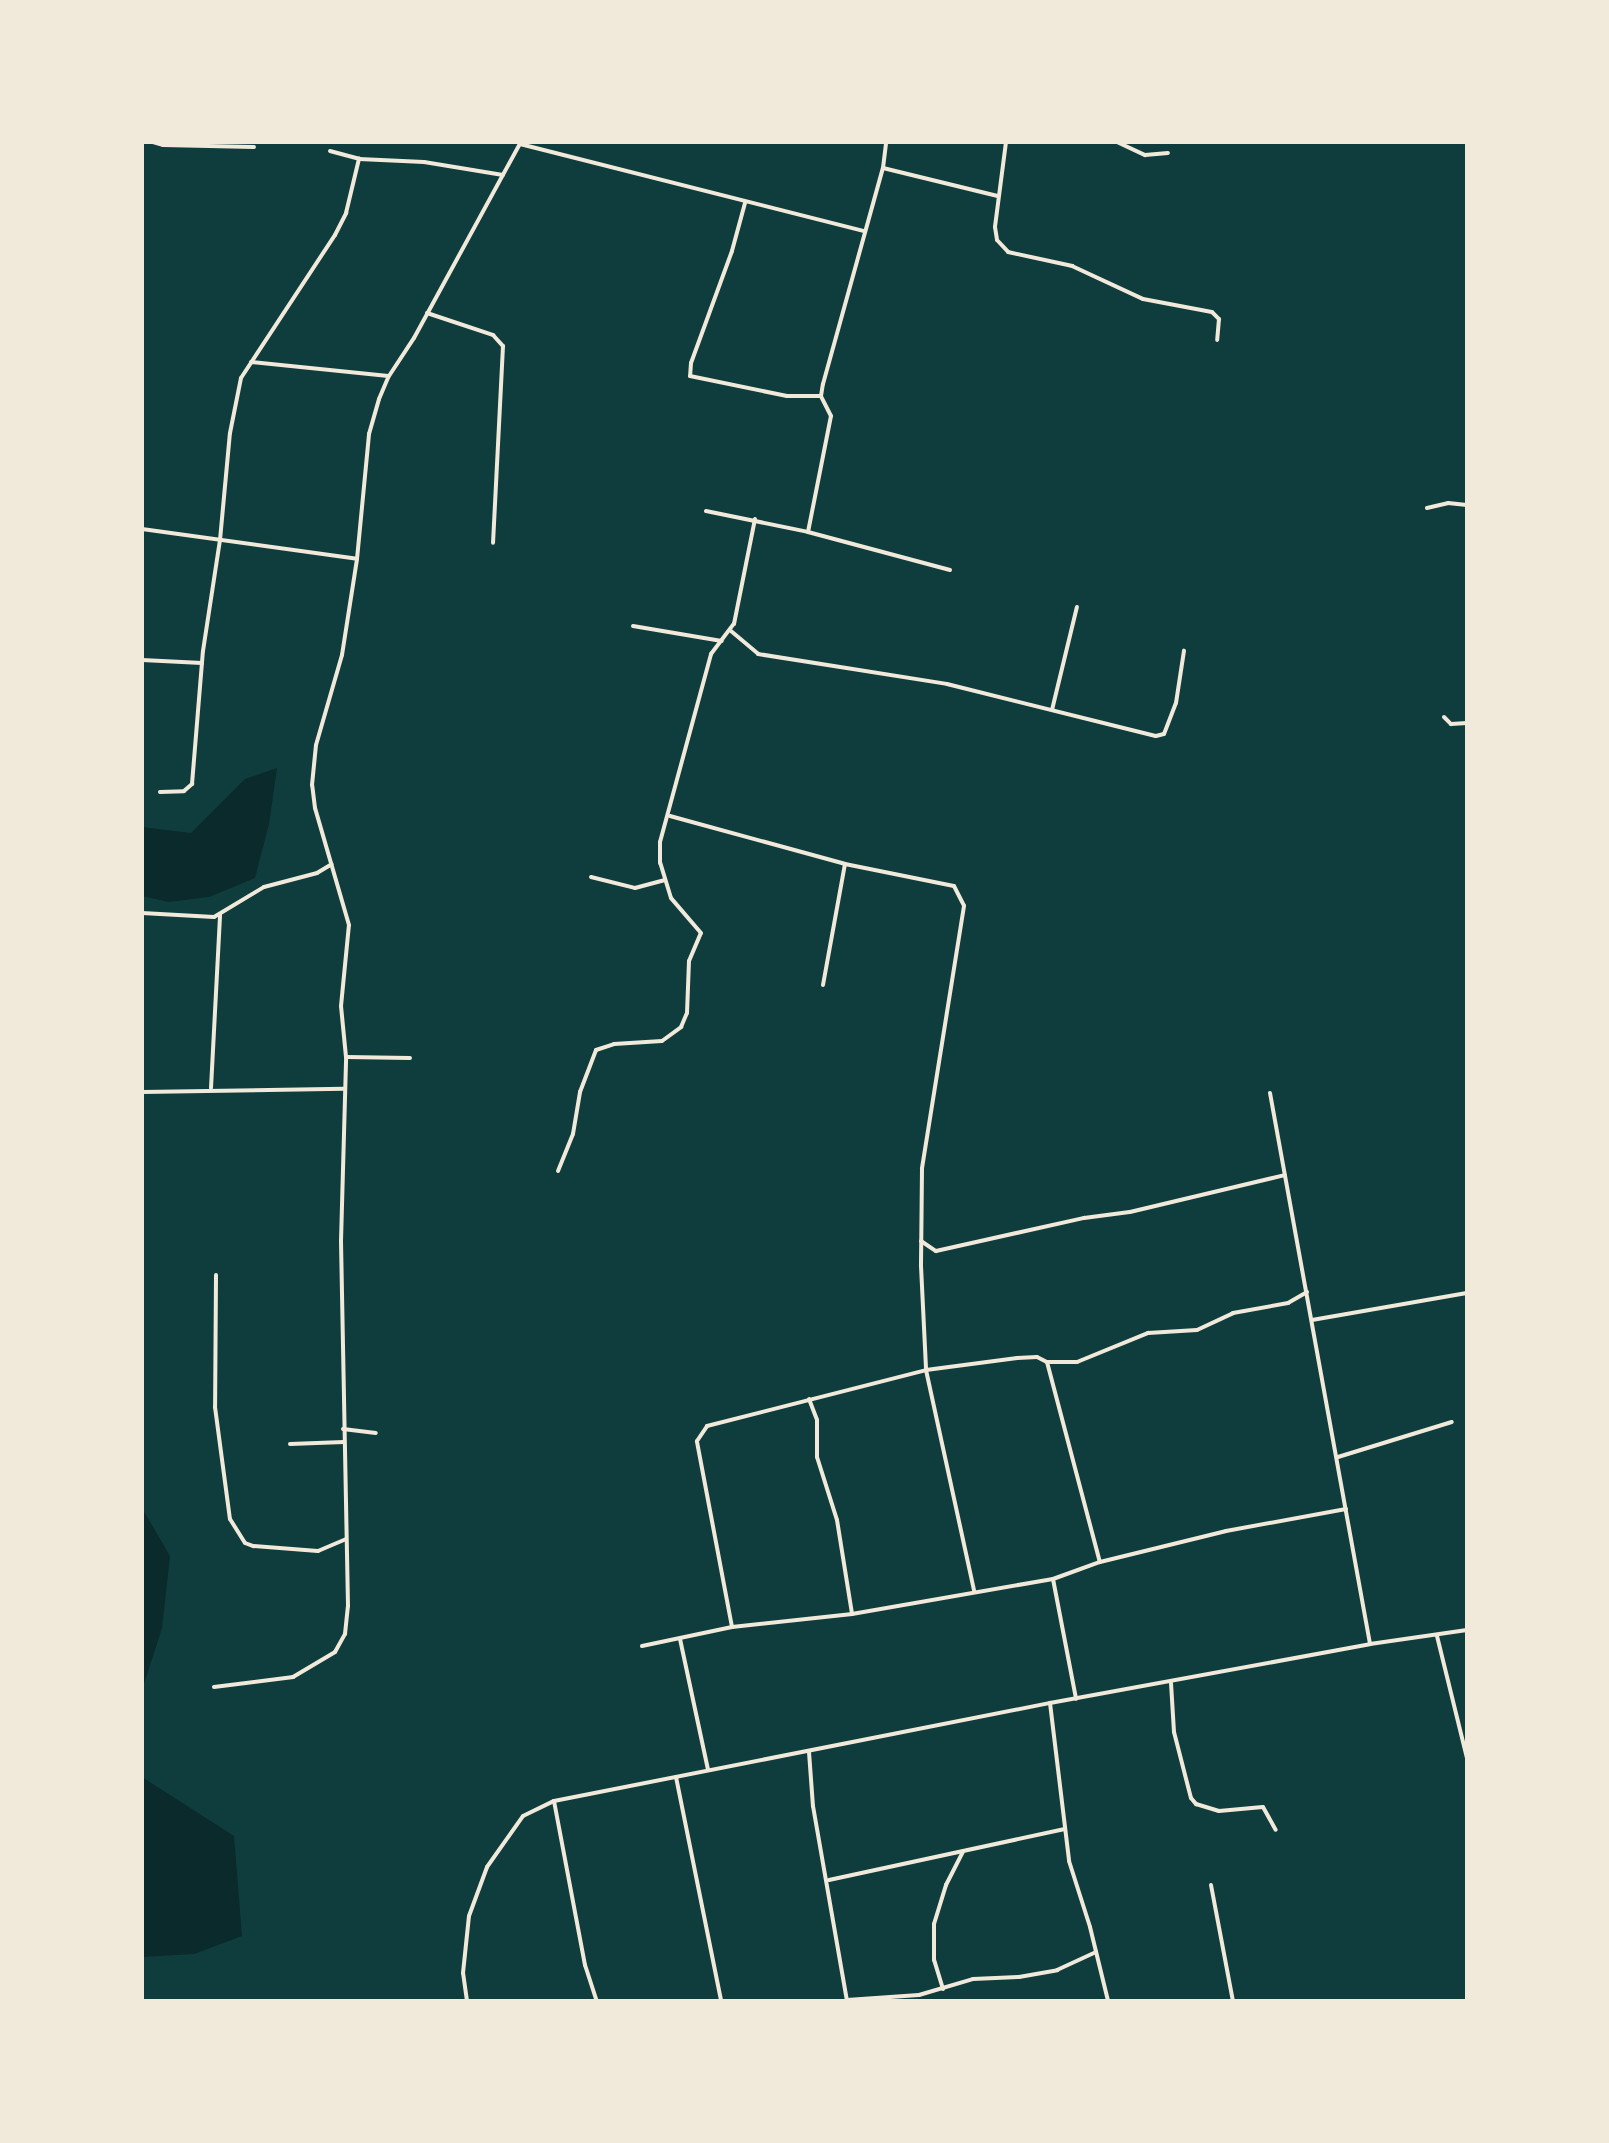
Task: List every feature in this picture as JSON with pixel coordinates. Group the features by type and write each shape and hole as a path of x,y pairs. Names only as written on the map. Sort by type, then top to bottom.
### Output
{"street":[{"path":"153,142 174,146 254,147"},
{"path":"808,532 831,416 821,396 883,168 886,142"},
{"path":"1006,142 995,233 1008,252 1072,266 1143,299 1212,312 1219,319 1217,340"},
{"path":"1117,142 1145,155 1168,153"},
{"path":"214,1687 293,1677 335,1652 345,1634 348,1606 343,1429 346,1057 342,984 349,946 349,925 315,808 313,771 316,745 342,655 357,559 369,434 389,376 521,143 745,203 864,231"},
{"path":"330,151 359,159 424,162 503,175"},
{"path":"160,792 184,791 192,784 202,663 220,540 230,433 241,378 335,235 346,213 359,159"},
{"path":"883,168 998,197"},
{"path":"745,203 732,251 691,363 690,376 787,396 821,396"},
{"path":"427,313 493,335 503,346 493,543"},
{"path":"251,362 389,376"},
{"path":"1427,508 1448,503 1467,505"},
{"path":"706,511 755,519 950,570"},
{"path":"558,1171 573,1134 580,1092 596,1050 614,1044 662,1041 681,1027 687,1013 689,961 701,933 677,908 664,880 660,848 711,654 731,631 755,519"},
{"path":"142,529 357,559"},
{"path":"1052,710 1077,607"},
{"path":"633,626 722,641"},
{"path":"731,631 758,654 947,684 1156,736 1164,734 1181,682 1184,651"},
{"path":"142,660 202,663"},
{"path":"1444,717 1451,724 1467,723"},
{"path":"670,816 845,864 954,886 964,906 922,1169 921,1241 926,1370 974,1591"},
{"path":"142,913 220,915 264,887 317,873 332,864"},
{"path":"823,985 845,864"},
{"path":"591,877 635,888 664,880"},
{"path":"211,1088 220,915"},
{"path":"346,1057 410,1058"},
{"path":"142,1092 211,1088 344,1089"},
{"path":"1270,1093 1370,1644"},
{"path":"921,1241 936,1251 1084,1218 1130,1212 1285,1175"},
{"path":"216,1275 215,1407 230,1519 245,1543 253,1546 318,1551 346,1539"},
{"path":"732,1627 697,1441 707,1426 926,1370 1017,1358 1077,1362 1148,1333 1197,1330 1233,1313 1288,1303 1307,1292"},
{"path":"1312,1320 1467,1293"},
{"path":"1047,1362 1100,1562"},
{"path":"809,1399 817,1420 817,1457 837,1520 852,1614"},
{"path":"1338,1457 1452,1422"},
{"path":"343,1429 376,1433"},
{"path":"290,1444 344,1442"},
{"path":"642,1646 732,1627 852,1614 1053,1579 1100,1562 1226,1531 1346,1509"},
{"path":"1053,1579 1077,1699"},
{"path":"467,2001 463,1973 469,1916 487,1867 523,1816 554,1801 1050,1703 1370,1644 1467,1630"},
{"path":"1437,1636 1467,1758"},
{"path":"680,1639 708,1771"},
{"path":"1171,1683 1174,1732 1191,1798 1204,1809 1219,1811 1263,1807 1276,1830"},
{"path":"1050,1703 1069,1861 1108,2001"},
{"path":"809,1752 813,1806 829,1880 847,2001 943,1990 973,1979 1019,1977 1057,1970 1096,1952"},
{"path":"676,1777 721,2001"},
{"path":"554,1801 585,1965 597,2001"},
{"path":"829,1880 1064,1829"},
{"path":"943,1990 934,1960 934,1924 946,1885 963,1851"},
{"path":"1211,1885 1233,2001"}],"water":[{"path":"277,768 269,824 255,878 209,897 169,902 142,896 142,827 191,833 245,779"},
{"path":"142,1508 170,1556 162,1628 142,1690"},
{"path":"142,1777 234,1836 242,1936 194,1954 142,1957"}]}
